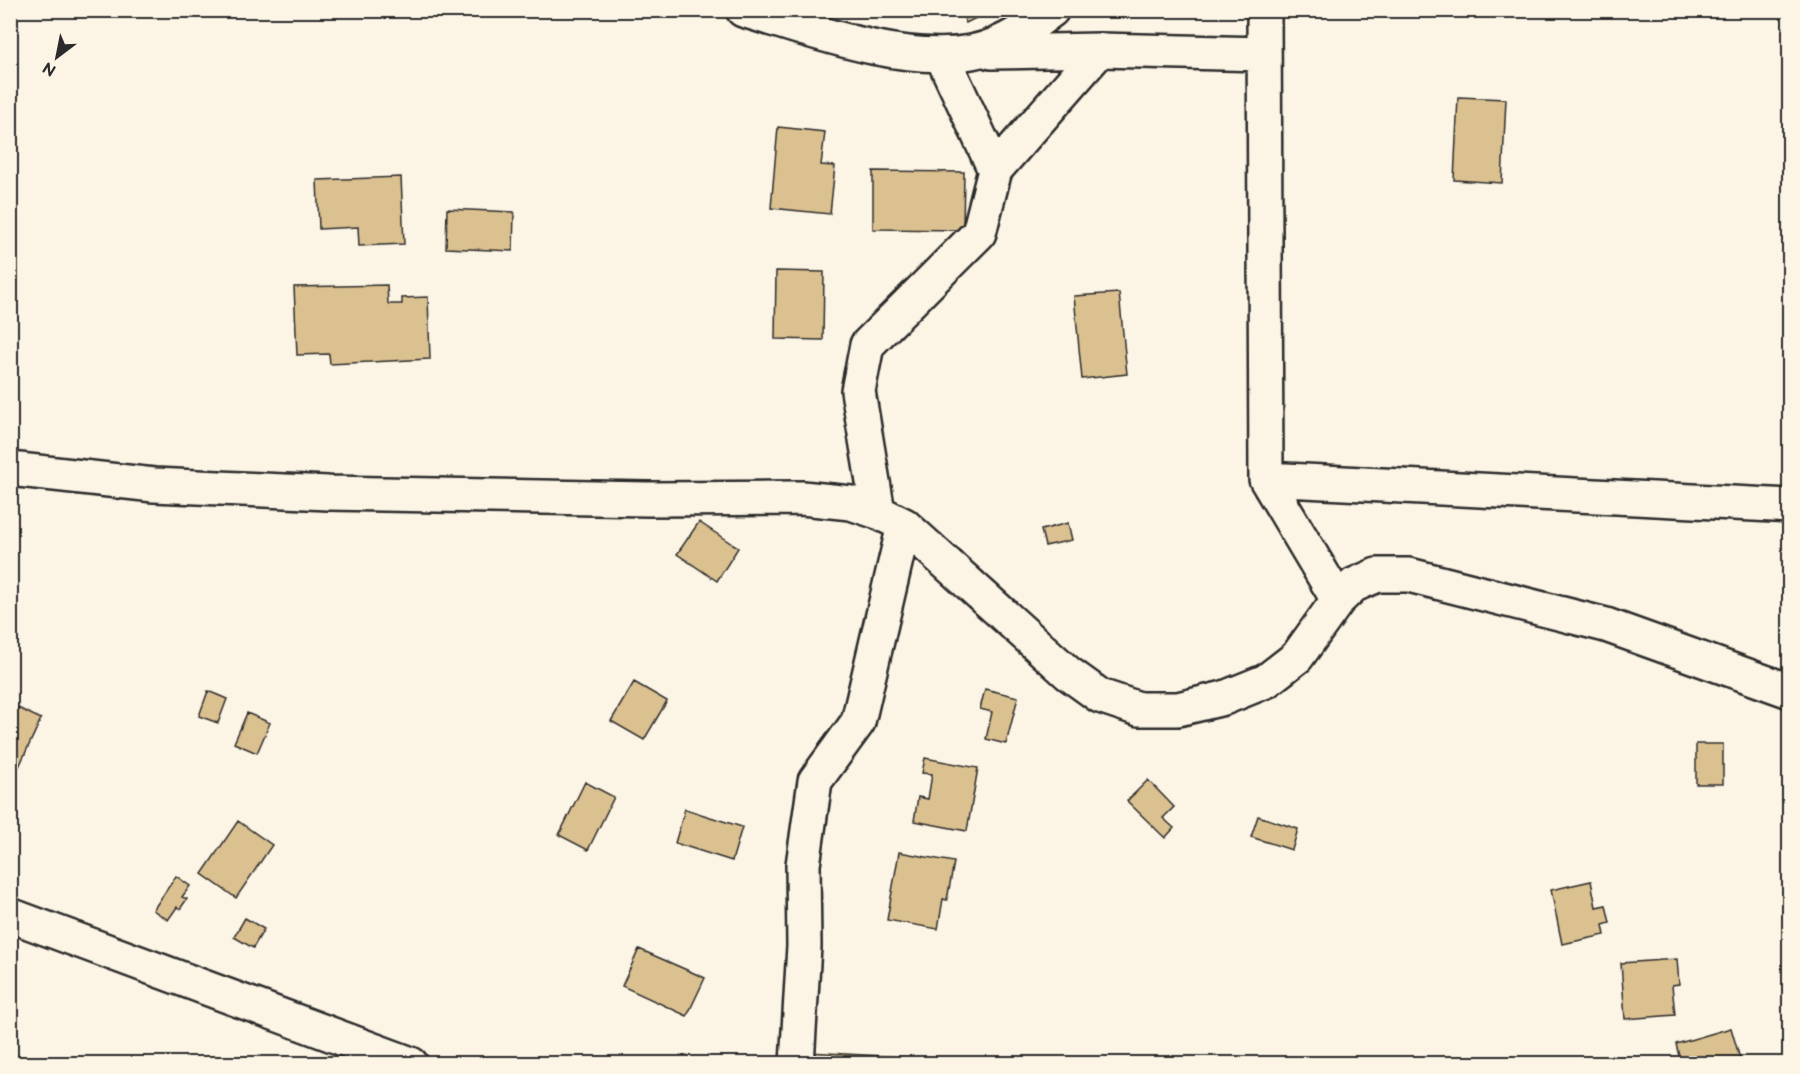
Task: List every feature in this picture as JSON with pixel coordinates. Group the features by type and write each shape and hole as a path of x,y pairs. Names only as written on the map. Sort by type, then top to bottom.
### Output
{"street":[{"path":"743,10 902,54 1100,50 1264,54"},
{"path":"957,54 1027,30 1052,10"},
{"path":"1264,10 1266,479 1338,600"},
{"path":"797,1064 804,946 803,865 815,781 858,722 891,518 858,391 867,345 979,233 995,170 1100,50"},
{"path":"957,54 995,170"},
{"path":"10,469 154,485 328,493 648,499 802,498 851,503 891,518 1068,673 1100,696 1138,710 1178,709 1224,698 1266,681 1297,657 1338,600 1354,585 1377,576 1409,575 1606,625 1790,691"},
{"path":"1266,479 1790,506"},
{"path":"10,915 411,1064"}],"building":[{"path":"960,10 992,10 966,23"},
{"path":"1458,97 1506,99 1502,183 1454,180"},
{"path":"778,127 825,132 821,165 835,166 830,214 771,208"},
{"path":"873,171 964,172 963,230 873,229"},
{"path":"401,177 404,244 359,246 358,227 319,229 317,180"},
{"path":"447,209 514,212 513,251 446,248"},
{"path":"776,271 824,272 823,340 775,339"},
{"path":"387,285 388,304 402,304 402,298 428,297 430,359 330,364 329,354 297,355 294,287"},
{"path":"1119,293 1127,374 1082,379 1074,296"},
{"path":"699,522 738,548 717,581 677,554"},
{"path":"1068,523 1072,540 1045,546 1041,530"},
{"path":"634,682 667,701 644,740 611,721"},
{"path":"985,689 1018,697 1006,744 986,739 992,712 980,709"},
{"path":"208,691 227,699 218,723 199,716"},
{"path":"10,704 41,719 11,784 10,784"},
{"path":"247,713 270,723 257,753 234,743"},
{"path":"1696,744 1723,744 1723,784 1696,784"},
{"path":"925,758 978,768 967,831 914,821 918,797 928,799 932,774 922,773"},
{"path":"1148,780 1174,807 1163,818 1174,828 1165,838 1127,801"},
{"path":"585,782 614,797 588,850 559,835"},
{"path":"685,809 742,827 732,861 675,843"},
{"path":"1258,816 1298,829 1292,850 1251,837"},
{"path":"238,821 272,845 236,898 202,874"},
{"path":"899,852 954,862 947,900 943,899 938,929 887,920"},
{"path":"176,876 190,886 182,897 187,899 180,909 177,907 168,920 153,910"},
{"path":"1591,881 1596,907 1606,905 1610,923 1603,925 1605,935 1562,944 1551,890"},
{"path":"245,918 264,929 253,948 234,937"},
{"path":"639,949 705,978 687,1016 622,986"},
{"path":"1677,959 1679,984 1672,985 1675,1015 1625,1019 1621,963"},
{"path":"1731,1028 1741,1062 1681,1064 1676,1044"},
{"path":"808,1052 920,1058 919,1064 808,1064"}]}
